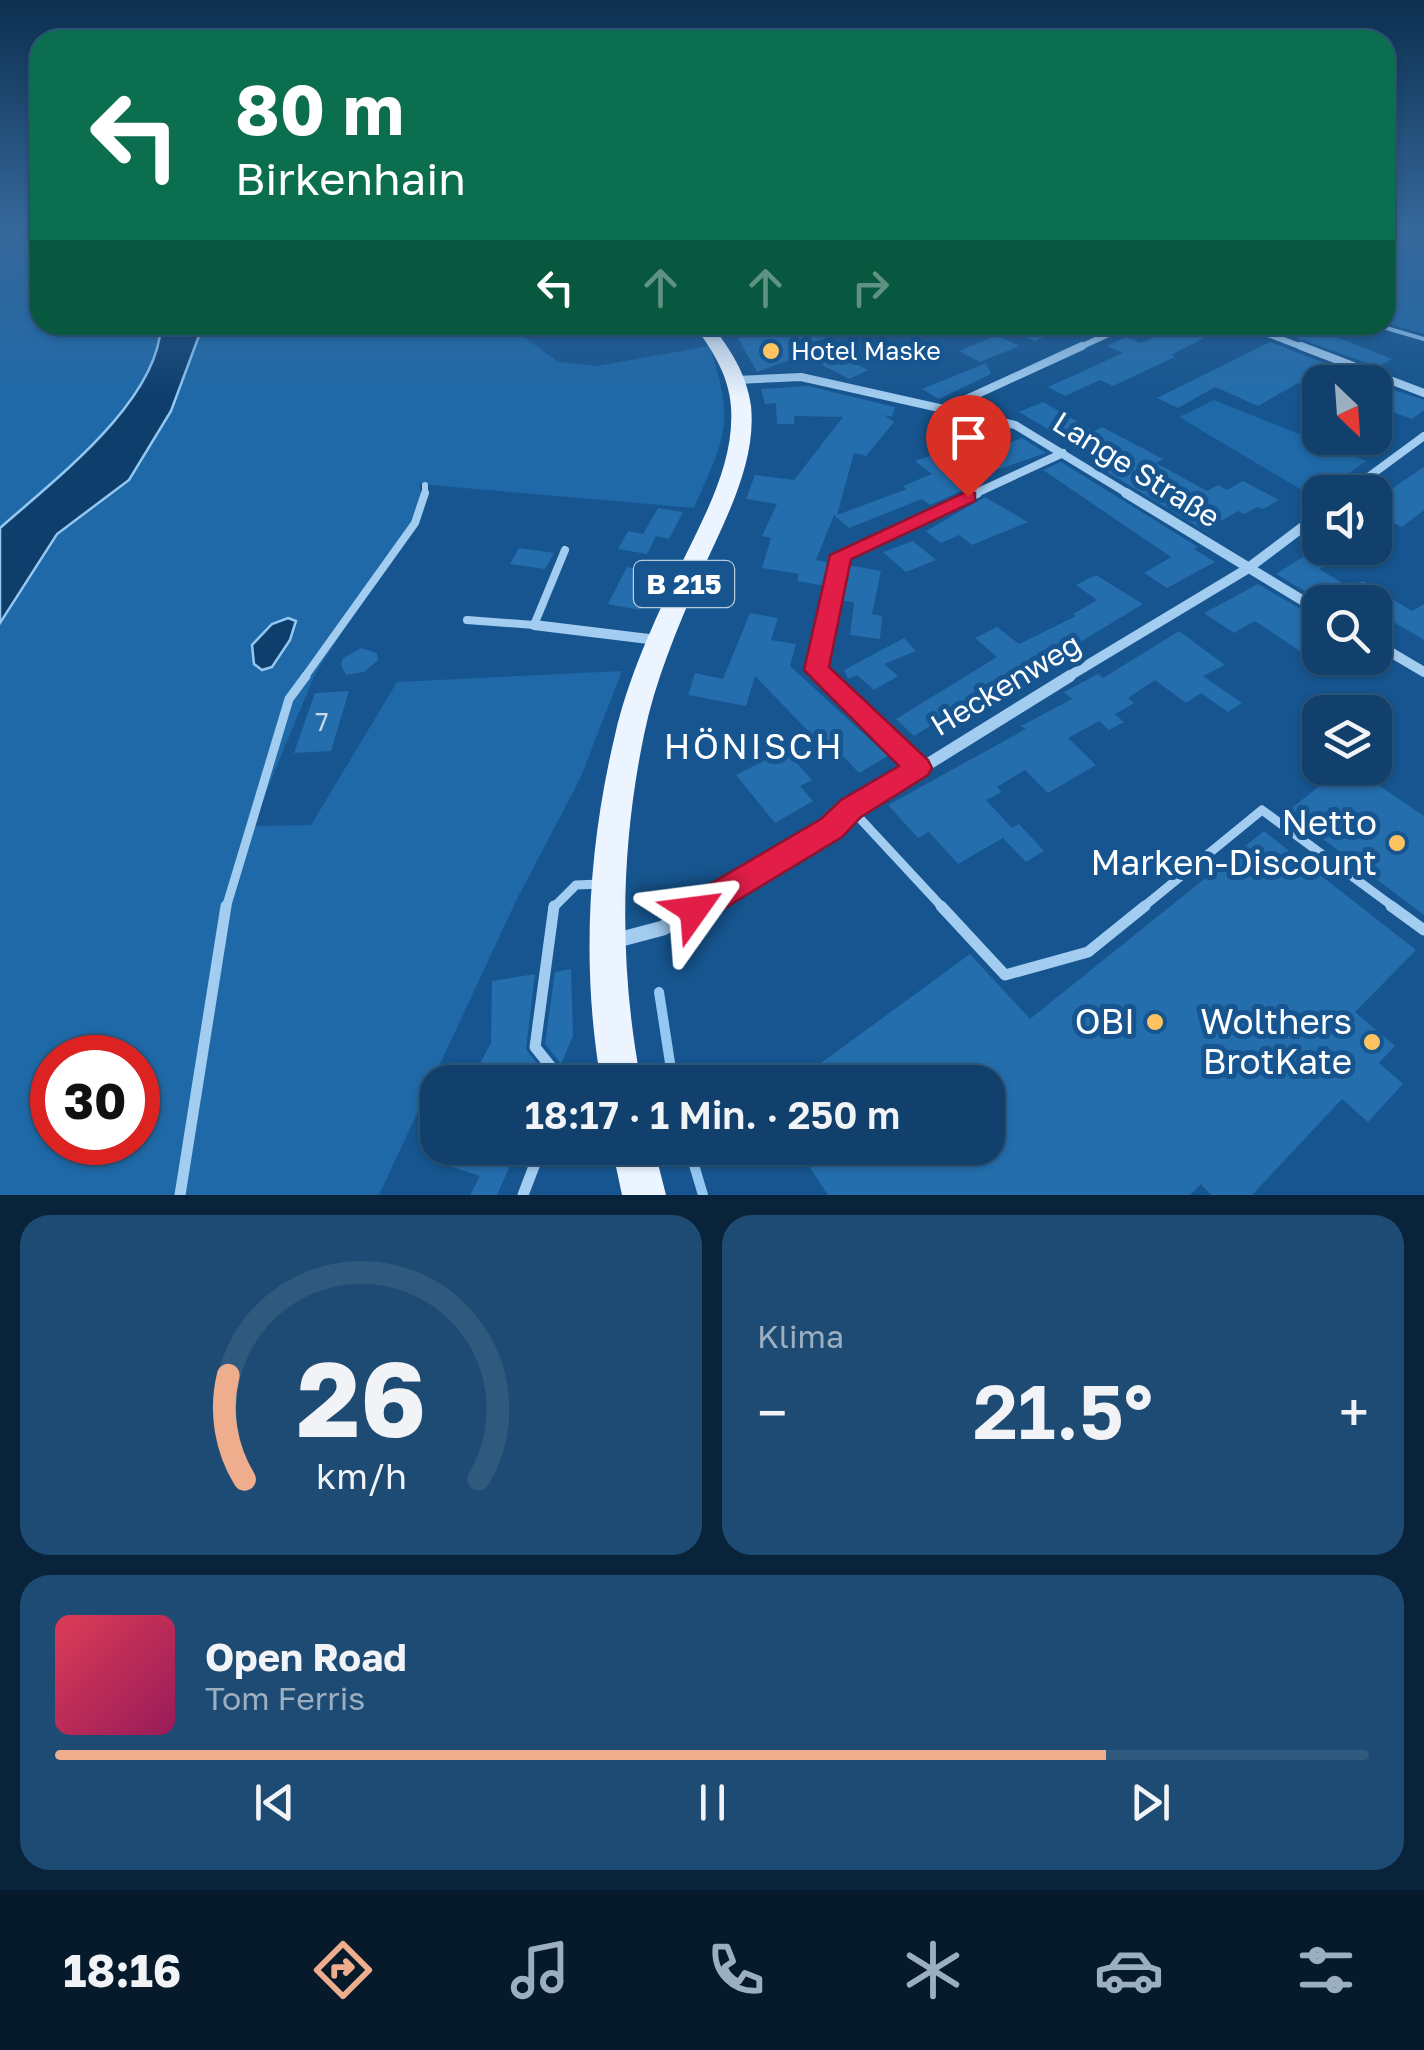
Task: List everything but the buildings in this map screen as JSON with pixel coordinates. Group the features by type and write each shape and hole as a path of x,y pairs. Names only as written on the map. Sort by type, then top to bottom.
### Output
{"main road":[{"name":"B 215","path":"619,1065 608,942 609,884 630,732 660,640 734,466 742,428 736,380 708,335"},
{"path":"637,1165 644,1195"}],"street":[{"path":"945,409 1106,335"},
{"path":"1271,335 1424,393"},
{"name":"Lange Straße","path":"736,380 801,377 1015,425 1302,601"},
{"path":"1372,475 1424,436"},
{"path":"1413,446 1424,452"},
{"path":"918,768 816,670 841,555 1063,454"},
{"name":"Heckenweg","path":"608,942 663,928 831,828 851,808 1246,569 1302,527"},
{"path":"534,625 660,640"},
{"path":"1392,653 1424,672"}],"lane":[{"path":"180,1195 227,900 290,700 415,523 424,506 425,485"},
{"path":"467,620 534,625 565,550"},
{"path":"851,808 1005,975 1088,952 1262,810 1424,930"},
{"path":"549,1065 535,1047 554,903 576,885 609,884"},
{"path":"524,1195 535,1165"}],"shaded area":[{"path":"0,287 30,287 30,335 522,335 558,362 597,366 709,346 722,394 723,429 694,508 419,484 424,506 315,674 252,826 311,825 397,682 622,671 580,779 516,901 440,1065 420,1065 420,1107 379,1195 0,1195"},
{"path":"1395,287 1424,287 1424,334 1395,326"},
{"path":"159,335 199,335 171,411 129,480 57,534 0,623 0,528 100,437 142,382"},
{"path":"1214,400 1302,435 1302,455 1351,455 1366,461 1347,475 1302,475 1302,490 1179,417"},
{"path":"288,618 296,621 290,640 272,667 262,670 254,664 252,645 272,624"}],"waterway":[{"path":"1395,331 1424,339"},
{"path":"659,992 670,1065"},
{"path":"694,1165 703,1195"}],"place":[{"name":"Hotel Maske","path":"771,351"},
{"name":"Netto Marken-Discount","path":"1397,843"},
{"name":"OBI","path":"1155,1022"},
{"name":"Wolthers BrotKate","path":"1372,1042"}],"district":[{"name":"HÖNISCH","path":"754,747"}],"route":[{"path":"694,910 831,828 851,808 918,768 816,670 841,555 968,497"}]}
